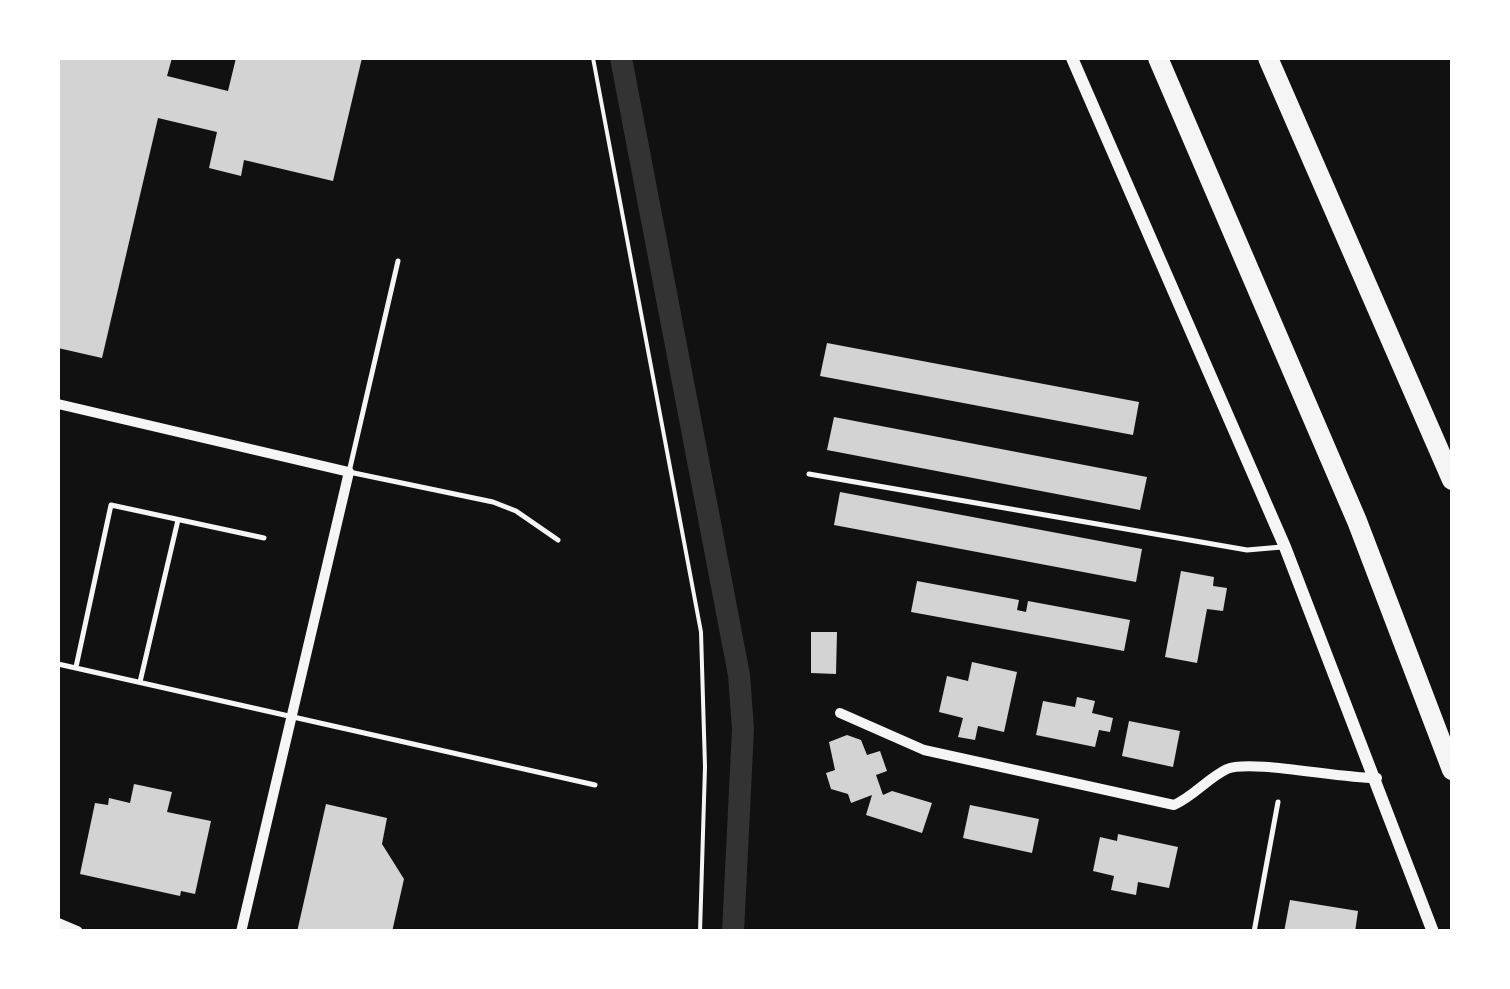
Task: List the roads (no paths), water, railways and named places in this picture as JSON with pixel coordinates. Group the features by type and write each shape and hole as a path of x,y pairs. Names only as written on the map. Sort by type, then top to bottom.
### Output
{"highway":[{"path":"1158,58 1357,521 1452,770"},
{"path":"1268,58 1452,480"}],"street":[{"path":"1072,58 1285,547 1433,932"},
{"path":"58,404 349,472 241,932"},
{"path":"840,713 924,750 1174,805 1227,770 1249,766 1349,779 1377,778"},
{"path":"58,924 76,932"}],"lane":[{"path":"398,261 349,472 493,502 516,511 558,540"},
{"path":"810,474 1246,550 1285,547"},
{"path":"76,668 111,506 264,538"},
{"path":"140,682 178,520"},
{"path":"58,664 596,785"},
{"path":"1254,932 1278,802"}],"waterway":[{"path":"621,58 739,675 743,729 733,932"}]}
